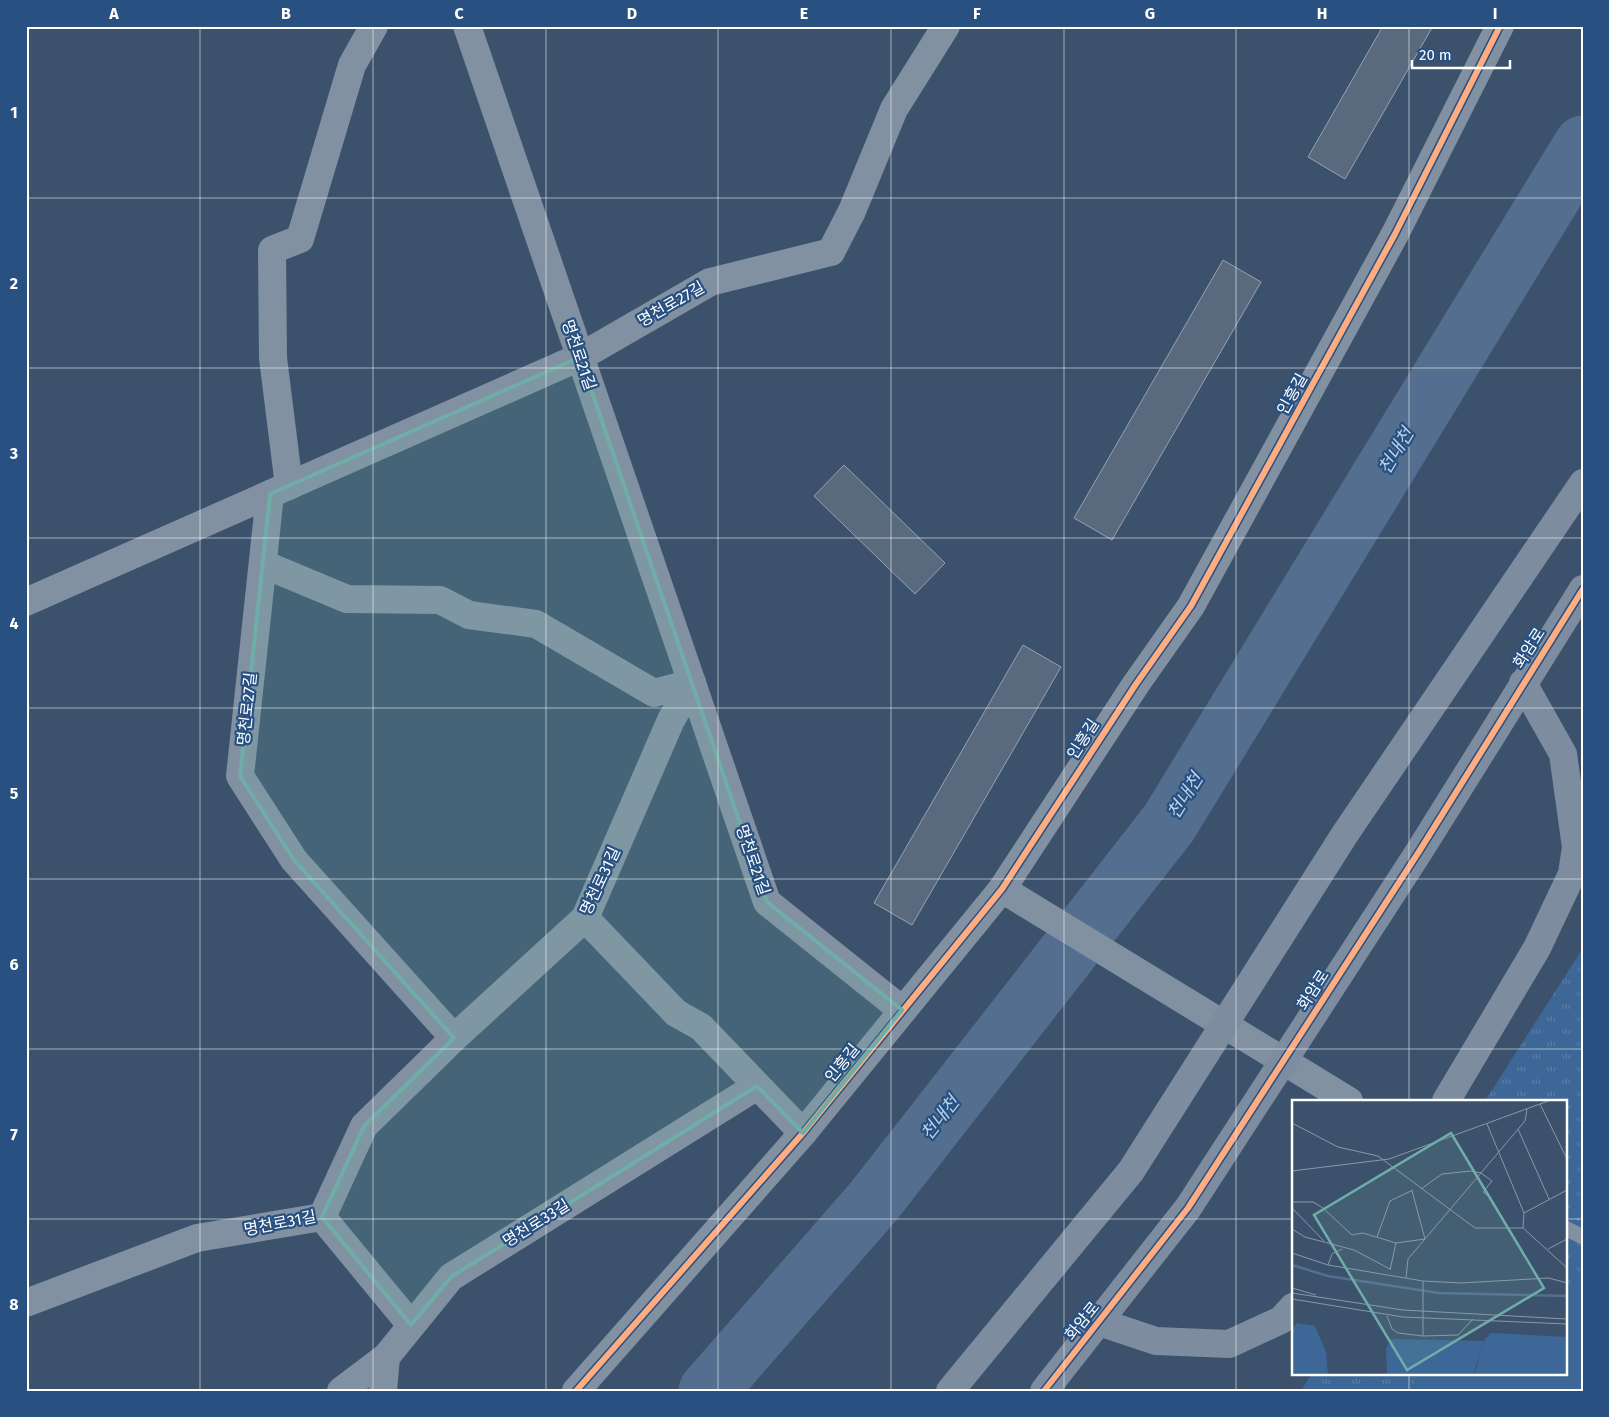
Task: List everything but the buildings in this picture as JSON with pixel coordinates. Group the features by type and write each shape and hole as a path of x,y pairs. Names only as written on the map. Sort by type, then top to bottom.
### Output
{"main road":[{"path":"950,1391 1131,1171 1345,834 1583,483"},
{"name":"화암로","path":"1044,1391 1188,1208 1420,850 1522,683 1583,589"},
{"path":"1447,1100 1537,948 1572,874 1576,847 1562,754 1522,683"},
{"path":"1099,1322 1156,1341 1229,1344 1282,1320 1292,1308"}],"street":[{"name":"명천로27길","path":"374,26 352,64 300,240 272,250 272,358 279,490 263,564 240,776 294,860 454,1038"},
{"name":"명천로21길","path":"467,26 766,902 902,1010"},
{"name":"명천로27길","path":"26,602 580,357 710,282 831,252 852,211 894,109 946,26"},
{"name":"인흥길","path":"576,1391 803,1133 1002,889 1136,684 1191,606 1395,234 1500,26"},
{"path":"263,564 347,599 440,600 469,615 536,624 654,692 692,683"},
{"name":"명천로31길","path":"26,1303 197,1238 322,1217 364,1126 454,1038 586,918 671,720 692,683"},
{"path":"1002,889 1347,1100"},
{"path":"586,918 676,1012 701,1027 803,1133"},
{"name":"명천로33길","path":"341,1391 386,1357 451,1277 757,1086"},
{"path":"322,1217 411,1325"},
{"path":"383,1391 386,1357"}],"lane":[{"path":"1566,1228 1583,1237"}],"highlighted area":[{"path":"580,357 767,902 902,1010 803,1133 757,1086 451,1277 411,1325 322,1217 364,1126 454,1038 294,860 240,776 270,494"}],"green space":[{"path":"1583,948 1583,1391 1301,1391 1311,1374 1566,1374 1566,1100 1486,1100"},
{"path":"1566,1283 1583,1293 1583,1391 1417,1391 1411,1374 1566,1374"}],"waterway":[{"name":"천내천","path":"708,1391 874,1201 1169,823 1583,145"}],"cycle path":[{"path":"576,1391 803,1133 1002,889 1136,684 1191,606 1395,234 1500,26"},
{"path":"1044,1391 1188,1208 1420,850 1583,589"}]}
